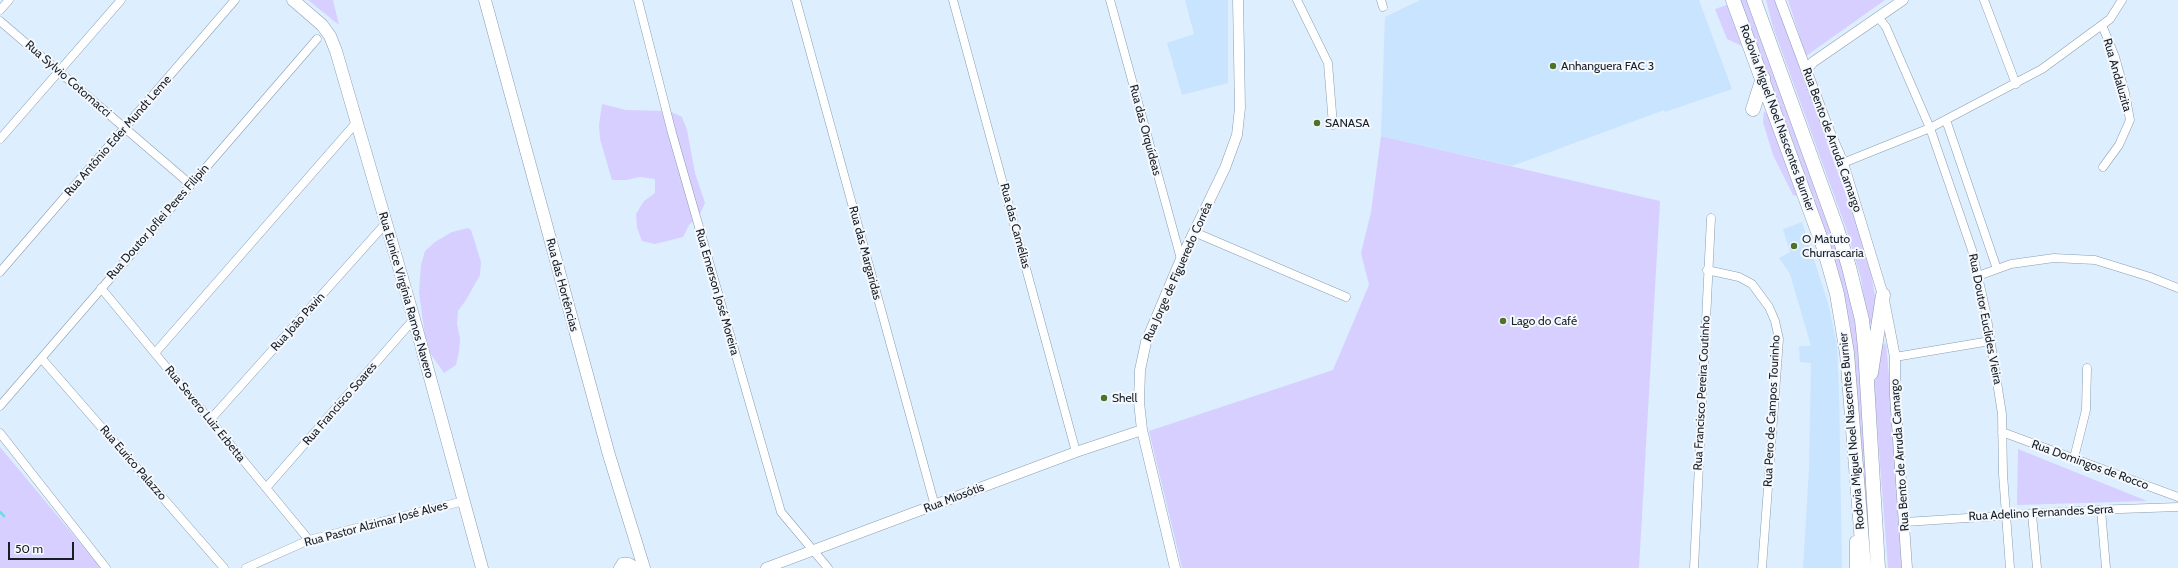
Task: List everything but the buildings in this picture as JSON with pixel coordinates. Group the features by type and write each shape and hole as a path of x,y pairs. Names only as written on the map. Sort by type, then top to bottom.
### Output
{"highway":[{"name":"Rodovia Miguel Noel Nascentes Burnier","path":"1733,0 1763,78 1824,248 1837,294 1847,353 1864,568"},
{"name":"Rodovia Miguel Noel Nascentes Burnier","path":"1754,0 1849,267 1862,320 1878,568"},
{"path":"1753,109 1763,78"},
{"path":"1867,391 1876,355 1878,322 1883,295"}],"main road":[{"name":"Rua Eunice Virgínia Ramos Navero","path":"293,0 322,25 330,36 336,52 414,319 482,568"},
{"name":"Rua das Hortências","path":"485,0 609,454 644,568"}],"street":[{"path":"0,10 9,0"},
{"path":"0,139 121,0"},
{"name":"Rua Antônio Eder Mundt Leme","path":"0,272 235,0"},
{"name":"Rua Emerson José Moreira","path":"638,0 672,133 781,512 828,568"},
{"name":"Rua das Margaridas","path":"796,0 935,506"},
{"name":"Rua das Camélias","path":"953,0 1076,452"},
{"name":"Rua das Orquídeas","path":"1110,0 1181,259"},
{"name":"Rua Jorge de Figueredo Corrêa","path":"1175,568 1142,430 1140,370 1146,342 1181,259 1225,168 1237,135 1240,108 1238,0"},
{"path":"1297,0 1328,63 1333,125"},
{"name":"Rua Bento de Arruda Camargo","path":"1780,0 1843,163 1883,295 1895,357 1895,395 1907,568"},
{"path":"1806,70 1813,62 1903,0"},
{"path":"1984,0 2016,84"},
{"path":"1843,163 1930,128 2042,69 2110,19 2122,0"},
{"name":"Rua Doutor Euclides Vieira","path":"1878,17 1886,27 1930,128 1972,250 1990,341 2002,414 2005,515 2010,568"},
{"name":"Rua Sylvio Cotomacci","path":"0,20 190,184"},
{"name":"Rua Andaluzita","path":"2102,25 2115,56 2125,93 2130,120 2119,145 2103,167"},
{"name":"Rua Doutor Joflei Peres Filipin","path":"0,406 42,359 190,184 317,39"},
{"name":"Rua Doutor Euclides Vieira","path":"1946,120 1997,269"},
{"path":"155,353 356,123"},
{"name":"Rua Francisco Pereira Coutinho","path":"1694,568 1707,270 1711,218"},
{"name":"Rua João Pavin","path":"210,420 386,223"},
{"path":"1194,232 1346,297"},
{"path":"1978,276 2011,264 2054,258 2095,260 2150,277 2178,288"},
{"name":"Rua Pero de Campos Tourinho","path":"1707,270 1739,277 1752,284 1769,307 1775,321 1779,339 1762,568"},
{"name":"Rua Severo Luiz Erbetta","path":"102,288 309,540"},
{"name":"Rua Francisco Soares","path":"266,488 414,319"},
{"path":"1895,357 1990,341"},
{"name":"Rua Eurico Palazzo","path":"42,359 224,568"},
{"path":"2074,458 2086,410 2087,368"},
{"name":"Rua Miosótis","path":"766,568 1076,452 1142,430"},
{"name":"Rua Domingos de Rocco","path":"2002,432 2178,497"},
{"path":"0,433 106,568"},
{"path":"1855,568 1855,522 1858,496"},
{"name":"Rua Pastor Alzimar José Alves","path":"246,568 309,540 464,501"},
{"name":"Rua Adelino Fernandes Serra","path":"1905,522 2005,515 2178,507"},
{"path":"2101,510 2106,568"},
{"path":"2032,514 2037,568"},
{"path":"620,566 629,564 637,568"}],"shaded area":[{"path":"308,0 333,0 339,25"},
{"path":"1185,0 1228,0 1228,83 1182,95 1167,43 1194,34"},
{"name":"Anhanguera FAC 3","path":"1420,0 1699,0 1732,89 1665,112 1664,110 1512,166 1381,136 1385,17"},
{"path":"1738,0 1747,0 1756,23 1836,244 1855,317 1861,358 1873,568 1867,568 1850,325 1839,279 1806,178 1767,72"},
{"path":"1766,0 1775,0 1867,252 1876,301 1873,326 1867,321 1861,278 1847,231 1773,27"},
{"path":"1788,0 1885,0 1806,56"},
{"path":"1727,5 1742,46 1727,39 1715,9"},
{"path":"602,104 626,110 669,111 682,117 687,130 695,173 705,203 699,216 689,225 683,237 655,244 642,241 637,228 636,214 644,201 655,193 655,179 640,177 626,180 612,180 600,139 599,125"},
{"path":"1764,111 1769,117 1797,196 1793,195 1773,155 1763,122"},
{"name":"Lago do Café","path":"1381,136 1660,201 1639,568 1182,568 1149,431 1333,370 1369,285 1361,253 1371,212"},
{"path":"1802,222 1828,303 1837,345 1842,568 1803,568 1809,469 1811,363 1800,362 1799,346 1811,346 1790,274 1779,258 1790,252 1783,229"},
{"path":"468,228 471,230 481,262 480,275 458,311 457,324 460,338 456,365 444,373 428,350 425,336 419,292 421,265 425,251 435,242 452,232"},
{"path":"1886,343 1902,568 1888,568 1874,385 1882,345"},
{"path":"0,447 101,568 0,568"},
{"path":"2018,449 2147,501 2017,505"}],"waterway":[{"path":"0,512 4,516"}],"place":[{"name":"Anhanguera FAC 3","path":"1553,66"},
{"name":"SANASA","path":"1317,123"},
{"name":"O Matuto Churrascaria","path":"1794,246"},
{"name":"Lago do Café","path":"1503,321"},
{"name":"Shell","path":"1104,398"}]}
